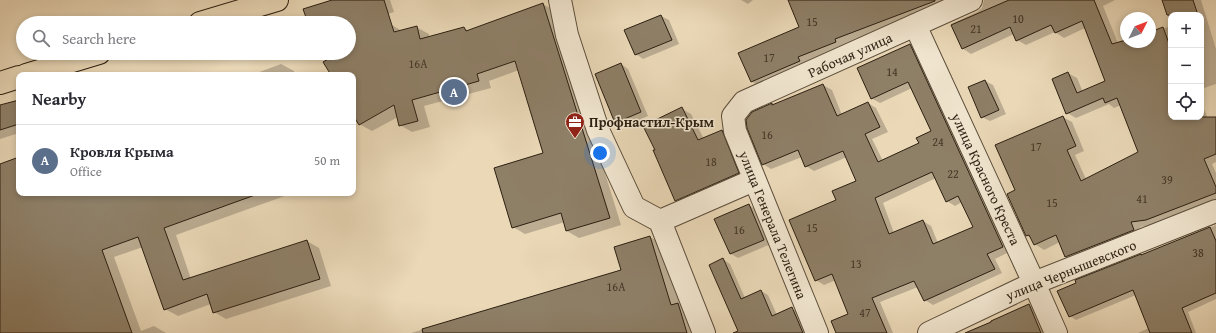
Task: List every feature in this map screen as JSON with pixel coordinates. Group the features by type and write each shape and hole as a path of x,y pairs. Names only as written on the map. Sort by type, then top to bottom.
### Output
{"main road":[{"path":"223,16 277,0"},
{"path":"36,72 76,60"},
{"path":"0,83 16,78"}],"street":[{"path":"560,0 567,35 602,137 634,207 660,221 704,333"},
{"name":"Рабочая улица","path":"733,116 744,102 971,0"},
{"name":"улица Красного Креста","path":"915,25 1056,333"},
{"name":"улица Генерала Телегина","path":"733,116 735,132 817,333"},
{"path":"660,221 754,180"},
{"name":"улица Чернышевского","path":"929,333 1034,283 1216,211"}],"building":[{"path":"332,0 384,0 394,32 417,26 420,39 464,27 466,31 543,3 610,218 566,231 561,213 512,228 494,168 543,153 515,61 477,74 479,81 412,100 418,121 399,126 394,105 359,125 356,120 356,72 329,72 323,62 327,60 356,60 356,16 306,16 303,9"},
{"path":"788,0 935,1 835,39 836,42 798,57 800,61 751,82 738,53 799,27"},
{"path":"1009,0 1094,0 1112,44 1120,42 1120,48 1156,48 1156,30 1163,27 1168,41 1168,120 1204,120 1204,117 1216,117 1216,154 1204,159 1216,187 1216,193 1146,220 1131,222 1134,230 1065,257 1056,235 1034,245 1029,235 1026,236 1007,194 1015,190 995,145 1063,116 1076,146 1067,150 1081,181 1138,152 1117,98 1105,103 1103,98 1066,114 1052,79 1068,72 1077,93 1105,81 1082,21 1055,33 1051,25 1016,41 1010,27 962,49 951,25"},
{"path":"1162,0 1193,0 1197,12 1168,12 1167,15"},
{"path":"661,15 672,40 635,55 624,30"},
{"path":"910,44 1003,247 987,254 995,269 924,301 914,281 872,298 887,333 836,333 831,321 848,314 832,274 815,281 789,220 836,200 832,191 856,181 843,151 805,167 798,150 762,165 747,128 746,120 752,112 823,84 837,116 868,102 880,127 865,134 878,162 919,143 916,138 931,131 908,82 871,99 857,68","holes":["932,172 946,202 958,196 973,227 933,244 923,220 889,234 875,198"]},
{"path":"621,63 641,112 615,123 595,74"},
{"path":"985,80 999,110 981,118 968,87"},
{"path":"16,101 16,125 0,130 0,105"},
{"path":"682,107 698,140 722,130 739,173 675,201 653,150 655,150 643,126"},
{"path":"16,158 16,196 252,196 164,228 183,280 307,240 320,279 213,313 207,294 164,310 138,237 102,250 132,333 0,333 0,164"},
{"path":"749,204 764,240 730,254 714,219"},
{"path":"1210,227 1216,241 1216,293 1182,308 1192,333 1150,333 1133,290 1069,317 1057,291 1076,283 1075,280"},
{"path":"650,236 671,305 678,303 687,333 423,333 422,329 621,270 614,247"},
{"path":"723,258 741,299 761,290 772,316 792,307 803,333 733,333 738,331 709,265"},
{"path":"1029,304 1041,333 965,333 991,322"}],"place":[{"name":"Кровля Крыма","path":"454,92"},
{"name":"Профнастил-Крым","path":"575,139"}]}
